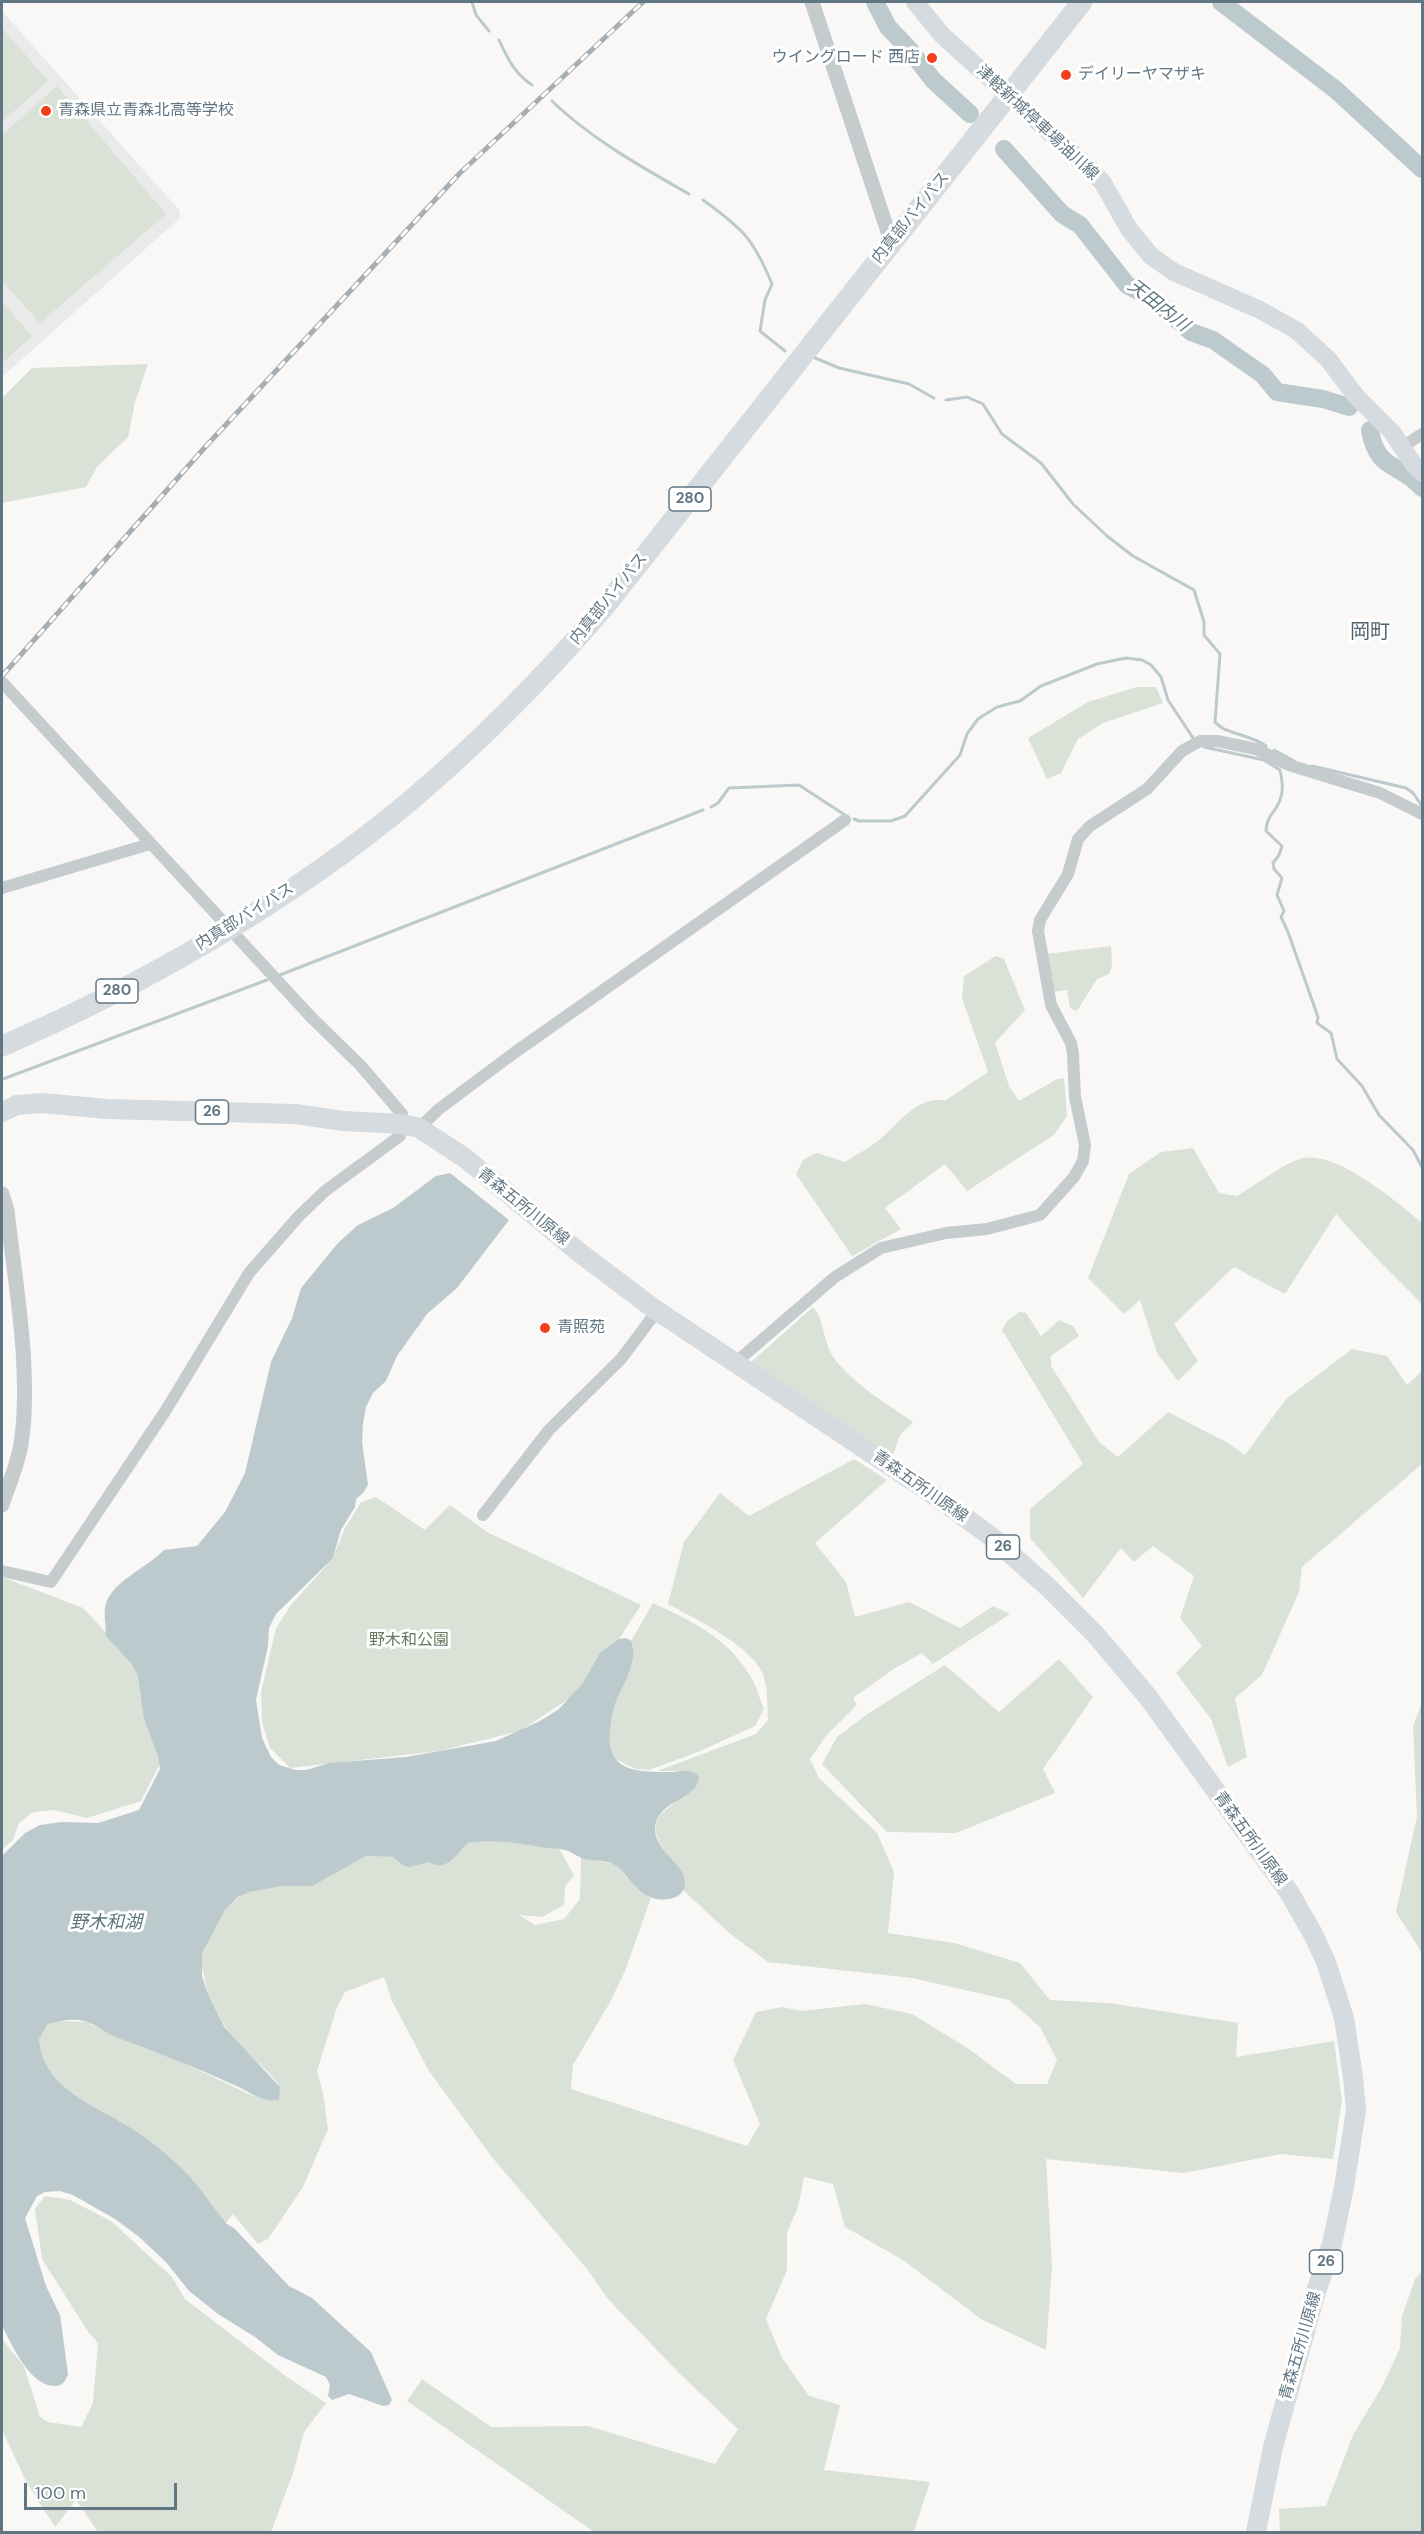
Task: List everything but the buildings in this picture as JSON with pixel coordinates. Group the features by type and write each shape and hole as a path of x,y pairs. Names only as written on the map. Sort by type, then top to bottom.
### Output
{"highway":[{"name":"内真部バイパス","path":"5,1048 117,991 229,928 322,868 409,802 470,749 560,659 633,572 891,241 1009,97 1082,2"}],"main road":[{"name":"津軽新城停車場油川線","path":"915,2 942,35 1103,183 1129,228 1151,256 1174,272 1260,310 1296,330 1329,359 1355,394 1392,432 1422,473"},
{"name":"青森五所川原線","path":"3,1108 35,1102 107,1109 295,1114 343,1121 411,1126 434,1136 465,1158 580,1253 657,1311 931,1493 989,1535 1041,1580 1095,1634 1148,1697 1282,1884 1313,1934 1326,1962 1344,2018 1356,2110 1332,2244 1273,2447 1256,2532"}],"street":[{"path":"812,2 891,241"},
{"path":"1402,447 1422,434"},
{"path":"2,682 311,1017 361,1066 411,1126"},
{"path":"735,1364 835,1277 881,1248 946,1233 987,1229 1040,1215 1074,1177 1083,1161 1085,1145 1075,1097 1073,1054 1071,1043 1051,1005 1038,931 1040,920 1068,874 1078,839 1090,826 1147,789 1182,751 1200,741 1217,741 1256,749 1288,765 1380,793 1422,814"},
{"path":"2,1571 51,1582 166,1410 249,1273 298,1217 325,1191 411,1126 439,1109 514,1053 845,820"},
{"path":"2,888 150,844"},
{"path":"2,1194 7,1210 23,1363 24,1402 21,1447 2,1505"},
{"path":"483,1515 549,1430 621,1359 657,1311"}],"shaded area":[{"name":"青森県立青森北高等学校","path":"2,11 180,211 180,218 2,377"}],"green space":[{"path":"2,28 48,81 2,122"},
{"name":"青森県立青森北高等学校","path":"57,86 166,214 40,323 2,281 2,135"},
{"path":"2,302 32,336 2,363"},
{"path":"148,364 135,402 128,437 97,467 86,487 2,503 2,398 32,368"},
{"path":"1137,687 1156,687 1163,703 1103,723 1078,739 1061,773 1047,779 1028,738 1088,702"},
{"path":"1111,946 1112,966 1109,974 1097,979 1077,1011 1070,1008 1067,990 1052,992 1046,954"},
{"path":"996,956 1004,959 1025,1010 995,1043 1009,1086 1019,1101 1057,1079 1064,1078 1067,1116 1054,1135 967,1191 945,1164 885,1208 901,1229 852,1256 796,1174 803,1160 817,1153 845,1162 876,1142 917,1106 935,1100 946,1100 988,1072 962,998 964,976"},
{"path":"1193,1148 1219,1193 1237,1196 1277,1170 1300,1159 1314,1158 1330,1161 1364,1179 1422,1223 1422,1304 1336,1214 1285,1294 1234,1267 1174,1324 1198,1361 1178,1381 1157,1353 1140,1300 1124,1314 1088,1278 1129,1174 1161,1152"},
{"path":"813,1307 820,1319 830,1352 842,1368 871,1393 913,1422 900,1435 893,1455 749,1364"},
{"path":"1019,1312 1026,1313 1041,1336 1059,1320 1073,1326 1079,1336 1051,1356 1051,1366 1099,1442 1118,1457 1168,1412 1228,1443 1245,1455 1286,1399 1352,1349 1387,1356 1407,1385 1422,1371 1422,1464 1302,1567 1299,1592 1262,1675 1235,1698 1247,1757 1228,1767 1211,1719 1176,1673 1202,1646 1180,1618 1194,1576 1153,1546 1134,1562 1121,1548 1083,1598 1030,1538 1030,1509 1083,1464 1002,1330 1007,1321"},
{"path":"854,1459 887,1480 815,1543 846,1582 855,1617 909,1602 960,1628 993,1606 1010,1614 933,1664 922,1653 892,1670 853,1698 857,1705 825,1737 810,1759 819,1778 877,1833 894,1872 888,1933 954,1943 1020,1963 1050,2000 1109,2003 1238,2023 1236,2057 1334,2041 1342,2101 1333,2159 1281,2154 1184,2173 1046,2159 1052,2267 1046,2350 981,2319 903,2260 845,2227 833,2184 804,2177 798,2207 787,2232 787,2270 766,2319 782,2358 809,2396 840,2405 824,2470 930,2482 914,2531 917,2532 594,2532 407,2401 422,2379 491,2427 588,2426 715,2464 738,2429 678,2372 608,2299 587,2269 491,2156 429,2071 392,2001 384,1977 345,1992 337,2007 317,2071 328,2129 303,2187 268,2239 258,2244 233,2214 226,2223 189,2176 160,2149 131,2128 73,2094 60,2083 50,2071 39,2039 48,2024 59,2021 88,2022 111,2035 171,2057 251,2095 258,2096 280,2087 272,2076 230,2036 208,1994 201,1963 202,1953 225,1910 249,1888 336,1872 366,1856 393,1857 402,1864 468,1843 502,1838 558,1847 574,1875 565,1887 564,1905 542,1917 519,1915 535,1925 564,1919 580,1899 581,1858 615,1864 639,1891 651,1898 625,1971 609,2004 573,2065 571,2089 747,2146 760,2124 733,2060 756,2012 782,2007 802,2011 865,2004 912,2014 969,2049 1016,2084 1047,2084 1057,2060 1040,2027 1009,2000 912,1978 768,1962 728,1932 683,1890 682,1875 658,1840 656,1825 658,1819 680,1795 685,1771 657,1771 756,1734 768,1720 764,1677 749,1655 723,1635 668,1604 684,1542 720,1493 749,1516"},
{"name":"野木和公園","path":"376,1497 425,1530 450,1505 487,1532 641,1605 619,1639 573,1696 520,1731 439,1751 290,1768 270,1748 262,1722 261,1692 276,1628 291,1605 333,1558 344,1530 361,1502"},
{"path":"2,1577 83,1608 139,1668 161,1762 141,1801 87,1818 54,1810 33,1812 19,1823 13,1840 2,1850"},
{"path":"653,1603 696,1624 733,1653 752,1679 764,1709 755,1726 698,1752 649,1770 636,1769 613,1758 597,1742 618,1697 631,1641"},
{"path":"1059,1659 1093,1697 1043,1769 1055,1793 956,1833 887,1832 822,1764 837,1737 869,1713 945,1665 999,1712"},
{"path":"1422,1702 1422,1953 1396,1912 1417,1816 1413,1726"},
{"path":"45,2196 70,2200 111,2221 172,2277 185,2299 284,2375 326,2403 304,2432 294,2470 271,2532 98,2532 76,2500 55,2527 26,2481 2,2430 2,2339 24,2366 40,2417 48,2422 81,2427 93,2403 98,2343 89,2333 42,2259 35,2209"},
{"path":"1422,2271 1422,2532 1280,2532 1279,2509 1326,2506 1353,2435 1383,2385 1400,2348 1402,2316 1415,2279"}],"water":[{"name":"野木和湖","path":"450,1173 509,1220 457,1288 427,1314 397,1356 386,1381 373,1393 366,1407 362,1442 368,1485 356,1499 355,1507 341,1530 333,1558 276,1614 269,1628 268,1646 256,1700 262,1738 271,1757 279,1765 296,1770 306,1770 329,1763 406,1757 496,1741 540,1721 559,1709 583,1683 600,1653 619,1639 626,1638 631,1641 633,1659 613,1711 610,1744 613,1755 619,1763 628,1768 655,1772 687,1771 699,1777 693,1790 665,1809 656,1822 655,1832 658,1840 683,1875 684,1888 678,1896 658,1899 641,1892 612,1863 584,1859 561,1849 486,1841 468,1843 446,1864 435,1865 428,1862 410,1867 404,1866 393,1857 366,1856 312,1886 282,1886 249,1892 238,1897 225,1910 202,1953 202,1976 225,2028 280,2087 279,2100 261,2098 203,2071 113,2036 88,2022 71,2020 48,2024 39,2039 50,2071 60,2083 87,2103 143,2136 182,2168 226,2223 235,2229 289,2286 312,2298 371,2352 392,2400 389,2405 383,2406 349,2394 332,2400 328,2396 330,2385 326,2377 278,2355 255,2337 218,2314 189,2291 166,2262 138,2236 115,2219 73,2195 60,2191 45,2192 37,2196 25,2218 46,2286 60,2315 68,2374 60,2385 46,2384 29,2372 22,2363 2,2326 2,1856 25,1833 40,1825 61,1822 98,1823 139,1810 160,1769 158,1756 144,1719 138,1676 131,1663 106,1636 105,1608 108,1599 129,1576 164,1550 197,1546 225,1512 245,1473 271,1362 292,1318 301,1288 338,1243 358,1225 393,1208 436,1176"}],"waterway":[{"path":"472,2 476,15 489,31"},
{"name":"天田内川","path":"875,2 888,27 933,80 970,114"},
{"name":"天田内川","path":"1221,2 1336,90 1422,169"},
{"path":"499,40 516,70 532,85"},
{"path":"552,101 600,140 689,194"},
{"name":"天田内川","path":"1004,149 1062,214 1080,225 1127,285 1153,299 1191,332 1213,340 1263,375 1277,392 1323,399 1349,407"},
{"path":"703,200 737,227 759,256 772,284 765,300 760,331 785,351"},
{"path":"813,357 839,368 909,384 934,398"},
{"path":"946,400 967,397 983,404 1002,434 1041,463 1073,504 1107,536 1133,556 1194,590 1204,622 1204,635 1220,654 1215,722 1225,730 1266,746"},
{"name":"天田内川","path":"1370,430 1373,443 1384,460 1422,488"},
{"path":"854,819 891,821 905,816 960,755 967,734 978,719 997,707 1020,701 1041,686 1097,664 1126,658 1142,660 1151,665 1161,677 1168,700 1193,738"},
{"path":"1204,747 1264,760 1280,770 1281,796 1269,818 1266,831 1282,846 1273,863 1274,869 1282,878 1277,895 1284,911 1281,917 1318,1017 1317,1023 1331,1033 1337,1059 1362,1086 1379,1115 1413,1150 1422,1167"},
{"path":"1274,750 1294,761"},
{"path":"1312,766 1406,788 1413,793 1422,806"},
{"path":"711,807 718,803 729,788 799,785 845,815"},
{"path":"280,975 703,810"},
{"path":"3,1079 267,980"}],"railway":[{"path":"2,676 207,445 460,173 643,2"}],"place":[{"name":"ウイングロード 西店","path":"932,58"},
{"name":"デイリーヤマザキ","path":"1066,75"},
{"name":"青森県立青森北高等学校","path":"46,111"},
{"name":"青照苑","path":"545,1328"}],"district":[{"name":"岡町","path":"1370,633"}]}
